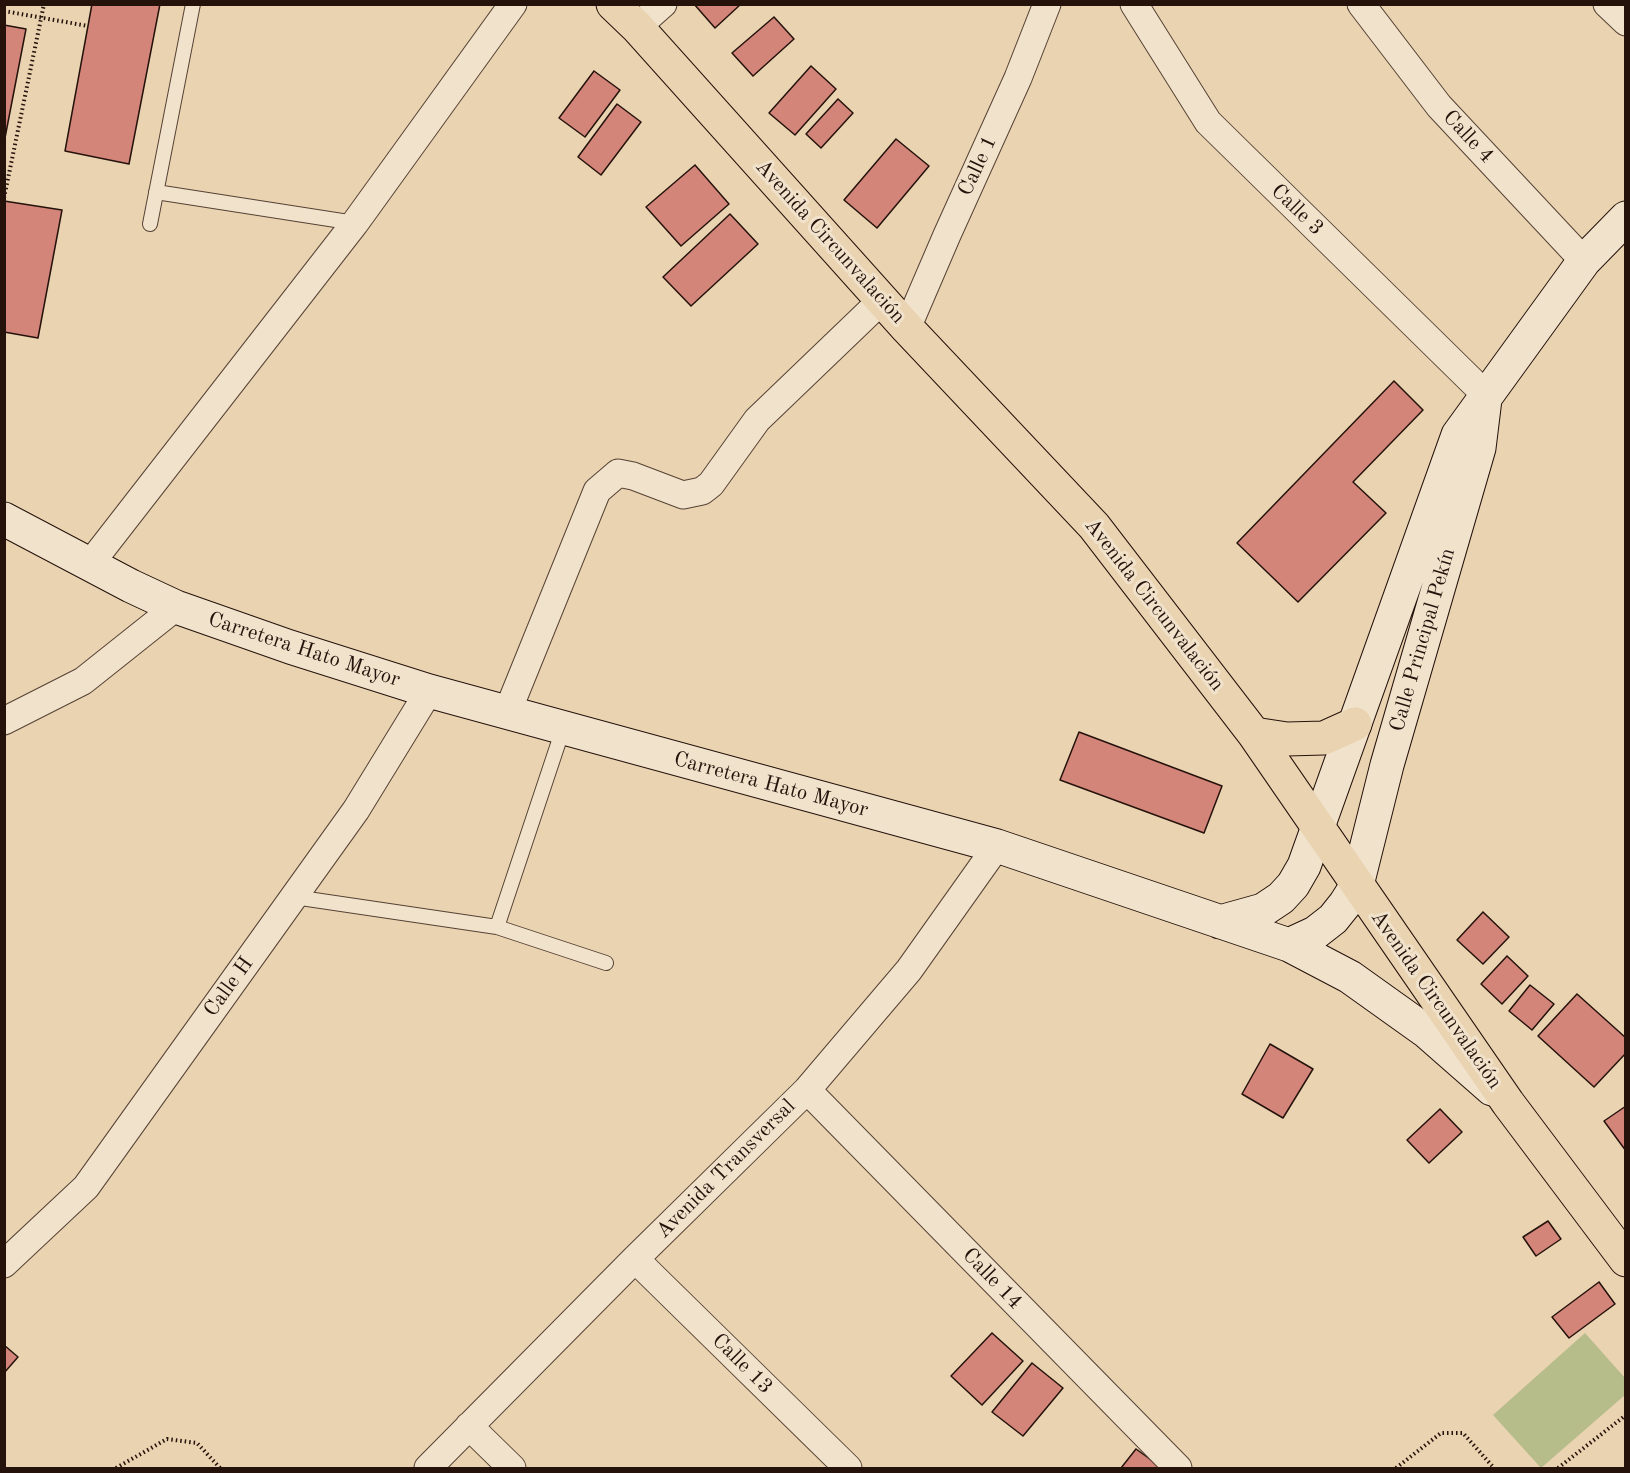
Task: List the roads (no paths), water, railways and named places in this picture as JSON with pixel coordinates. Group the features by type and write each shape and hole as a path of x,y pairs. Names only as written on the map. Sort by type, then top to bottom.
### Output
{"main road":[{"name":"Avenida Circunvalación","path":"613,4 637,27 882,300 1094,526 1254,734 1508,1103 1626,1260"},
{"path":"1254,734 1287,739 1324,738 1355,724"}],"street":[{"path":"90,564 355,223 513,4"},
{"path":"637,27 663,4"},
{"name":"Calle 1","path":"908,328 1018,78 1047,4"},
{"name":"Calle 3","path":"1134,4 1208,122 1486,395"},
{"name":"Calle 4","path":"1361,4 1439,106 1584,261"},
{"path":"1607,4 1626,22"},
{"name":"Calle Principal Pekín","path":"1220,922 1263,910 1281,898 1293,885 1304,866 1458,435 1584,261 1626,218"},
{"path":"507,712 597,491 618,473 633,476 682,495 702,491 711,484 757,420 882,300"},
{"name":"Calle Principal Pekín","path":"1289,945 1315,933 1333,919 1357,885 1387,765 1479,448 1486,395"},
{"name":"Carretera Hato Mayor","path":"4,519 176,607 290,647 429,691 563,729 997,846 1289,945 1350,977 1427,1032 1508,1103"},
{"path":"4,721 83,681 176,607"},
{"name":"Calle H","path":"4,1264 86,1187 356,810 429,691"},
{"name":"Avenida Transversal","path":"428,1468 635,1259 807,1090 909,970 997,846"},
{"name":"Calle 14","path":"807,1090 1178,1468"},
{"name":"Calle 13","path":"635,1259 848,1468"},
{"path":"470,1426 512,1468"}],"lane":[{"path":"150,224 193,4"},
{"path":"156,192 355,223"},
{"path":"496,927 563,729"},
{"path":"294,897 496,927 606,963"}]}
